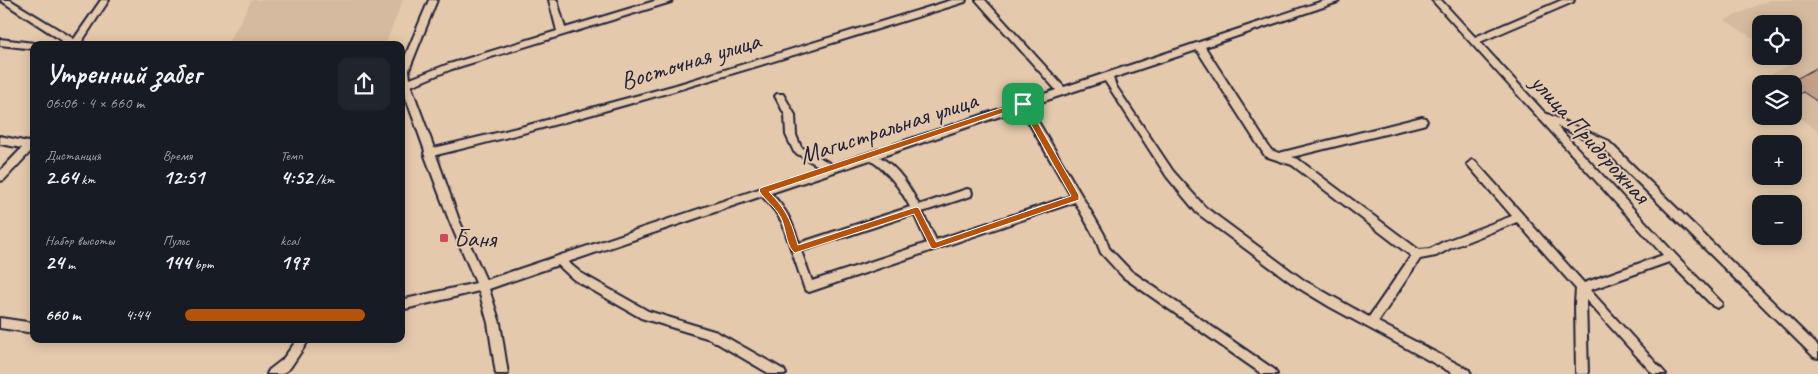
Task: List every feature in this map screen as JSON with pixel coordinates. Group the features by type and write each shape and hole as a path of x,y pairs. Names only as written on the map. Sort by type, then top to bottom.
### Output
{"street":[{"path":"4,0 70,41"},
{"path":"78,41 105,0"},
{"path":"405,63 433,0"},
{"path":"553,0 561,31"},
{"path":"406,84 449,67 561,31 668,0"},
{"name":"Восточная улица","path":"429,153 521,131 678,88 962,0"},
{"path":"980,0 1062,91"},
{"name":"Магистральная улица","path":"405,304 483,286 1335,0"},
{"name":"улица Придорожная","path":"1436,0 1671,257 1717,303"},
{"path":"1474,41 1570,0"},
{"path":"0,42 30,46"},
{"path":"1199,45 1268,153 1295,162 1417,254 1432,253 1446,245 1520,217"},
{"path":"1107,76 1112,87 1170,174 1201,210 1302,284 1334,304 1465,374"},
{"path":"405,80 456,226 483,286 494,323 502,374"},
{"path":"780,96 790,115 791,135 796,149 830,168"},
{"path":"1023,104 1100,237 1105,250 1127,274 1271,374"},
{"path":"1540,114 1604,142 1818,354"},
{"path":"1281,156 1422,121"},
{"path":"0,140 30,144"},
{"path":"0,177 30,146"},
{"path":"870,155 880,160 900,177 934,246"},
{"path":"1472,164 1660,374"},
{"path":"763,191 779,208 787,221 809,287 1076,198"},
{"path":"795,249 967,193"},
{"path":"1372,324 1417,254"},
{"path":"1582,288 1671,257"},
{"path":"559,260 577,276 645,315 713,335 780,374"},
{"path":"1582,288 1580,303 1582,374"},
{"path":"0,323 30,327"},
{"path":"273,374 286,364 301,343"}],"shaded area":[{"path":"252,0 403,0 387,41 229,41"},
{"path":"1769,0 1818,0 1818,131 1802,120 1802,75 1769,75 1789,65 1802,65 1802,15 1752,15 1752,38 1725,20"}],"building":[{"path":"1818,67 1818,102 1802,93 1802,76"}],"place":[{"name":"Баня","path":"444,238"}],"route":[{"path":"1023,104 1076,198 934,246 916,210 795,249 787,221 779,208 763,191 830,168 1023,104"}]}
